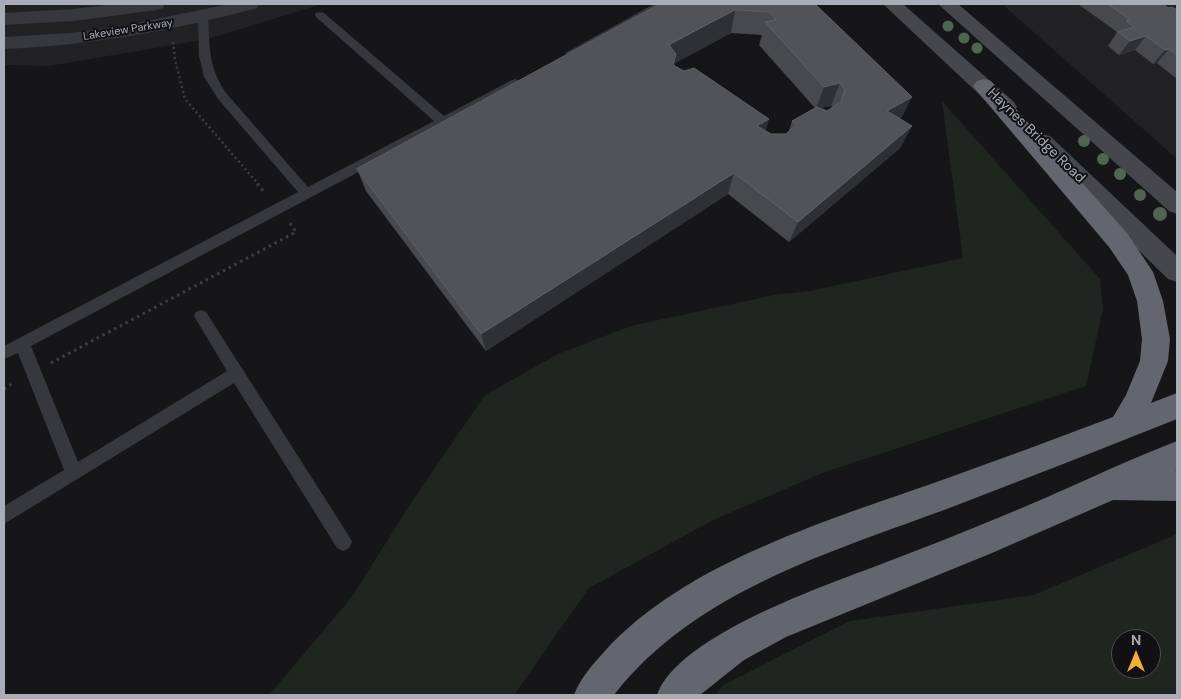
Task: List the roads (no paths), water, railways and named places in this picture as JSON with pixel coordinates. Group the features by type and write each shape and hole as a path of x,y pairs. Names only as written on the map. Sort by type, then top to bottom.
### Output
{"highway":[{"path":"984,86 1118,240 1140,272 1150,301 1156,339 1154,361 1137,402 1123,427"},
{"path":"592,695 609,673 655,628 705,593 756,567 819,541 1177,406"},
{"path":"675,695 689,680 735,644 784,619 954,552 1111,486 1177,454"},
{"path":"1111,486 1177,486"}],"main road":[{"name":"Haynes Bridge Road","path":"892,4 984,86 1177,272"},
{"path":"947,4 1177,205"}],"street":[{"name":"Lakeview Parkway","path":"4,19 74,15 156,4"},
{"name":"Lakeview Parkway","path":"4,43 80,38 137,30 202,10 250,4"}],"lane":[{"path":"557,60 661,4"},
{"path":"202,10 205,56 210,77 222,96 306,193"},
{"path":"320,15 443,122"},
{"path":"4,353 524,79"},
{"path":"202,316 343,542"},
{"path":"22,343 74,473"},
{"path":"4,516 238,373"}]}
